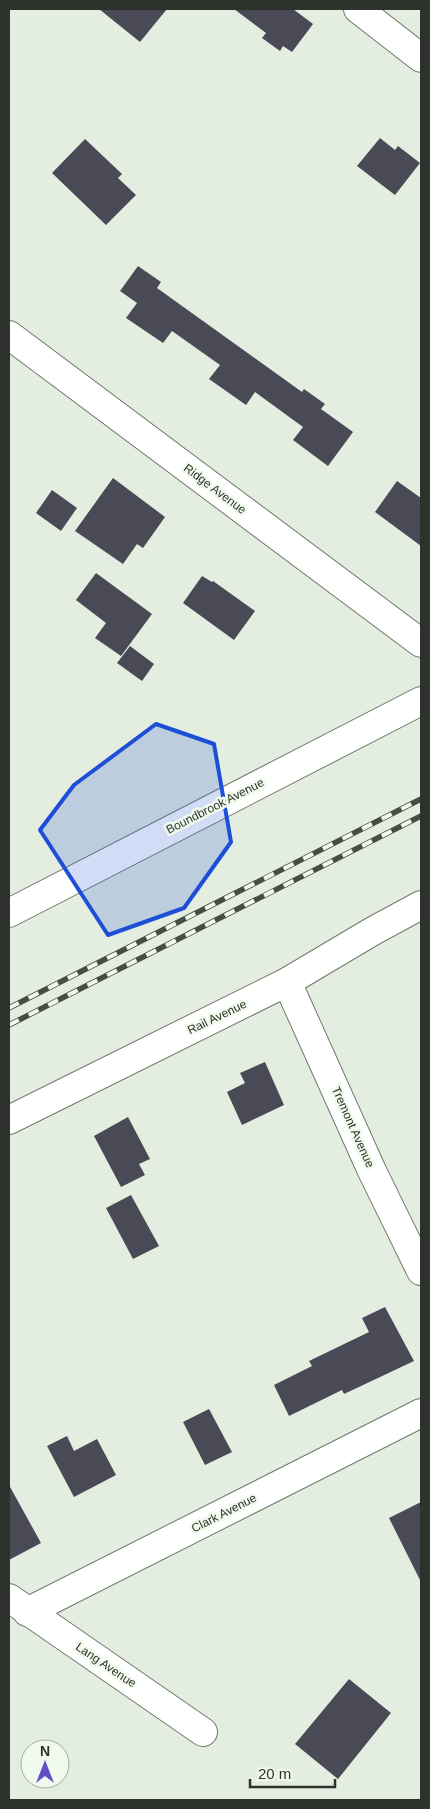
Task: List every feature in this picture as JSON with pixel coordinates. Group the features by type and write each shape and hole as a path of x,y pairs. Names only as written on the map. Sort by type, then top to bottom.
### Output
{"street":[{"path":"358,9 421,58"},
{"name":"Ridge Avenue","path":"9,335 421,643"},
{"name":"Boundbrook Avenue","path":"9,913 421,701"},
{"name":"Rail Avenue","path":"9,1120 287,982 373,931 421,906"},
{"name":"Tremont Avenue","path":"287,982 372,1171 421,1271"},
{"name":"Clark Avenue","path":"18,1605 421,1413"},
{"name":"Lang Avenue","path":"18,1605 203,1732"}],"highlighted area":[{"path":"156,724 214,744 231,842 184,908 108,935 40,830 74,785"}],"building":[{"path":"99,9 167,9 140,42"},
{"path":"234,9 293,9 313,24 292,52 283,46 280,51 262,38 266,33"},
{"path":"380,138 395,150 398,146 420,163 395,195 357,166"},
{"path":"85,139 122,174 118,178 136,195 106,225 52,173"},
{"path":"138,266 161,282 157,288 302,392 304,389 325,404 321,409 353,432 328,466 293,440 303,427 255,392 246,405 209,379 220,365 172,331 163,343 126,318 137,303 120,291"},
{"path":"113,478 165,517 143,548 137,544 123,564 75,531"},
{"path":"397,481 421,498 421,546 375,512"},
{"path":"52,490 77,508 61,531 36,513"},
{"path":"96,573 152,614 121,656 95,638 106,623 76,600"},
{"path":"202,576 213,581 255,611 234,640 183,603"},
{"path":"130,646 154,664 142,681 117,663"},
{"path":"265,1062 284,1105 242,1125 227,1092 245,1083 240,1073"},
{"path":"128,1117 150,1159 139,1164 145,1175 121,1187 94,1136"},
{"path":"131,1195 159,1246 133,1259 106,1208"},
{"path":"385,1307 414,1361 344,1394 342,1390 289,1416 274,1385 312,1366 309,1361 369,1332 362,1318"},
{"path":"209,1409 232,1452 205,1465 183,1422"},
{"path":"67,1436 74,1451 97,1439 116,1475 74,1497 47,1446"},
{"path":"9,1485 41,1543 9,1560"},
{"path":"421,1502 421,1582 389,1518"},
{"path":"349,1679 391,1713 338,1779 295,1744"}],"railway":[{"path":"9,1008 421,799"},
{"path":"9,1025 421,816"}]}
